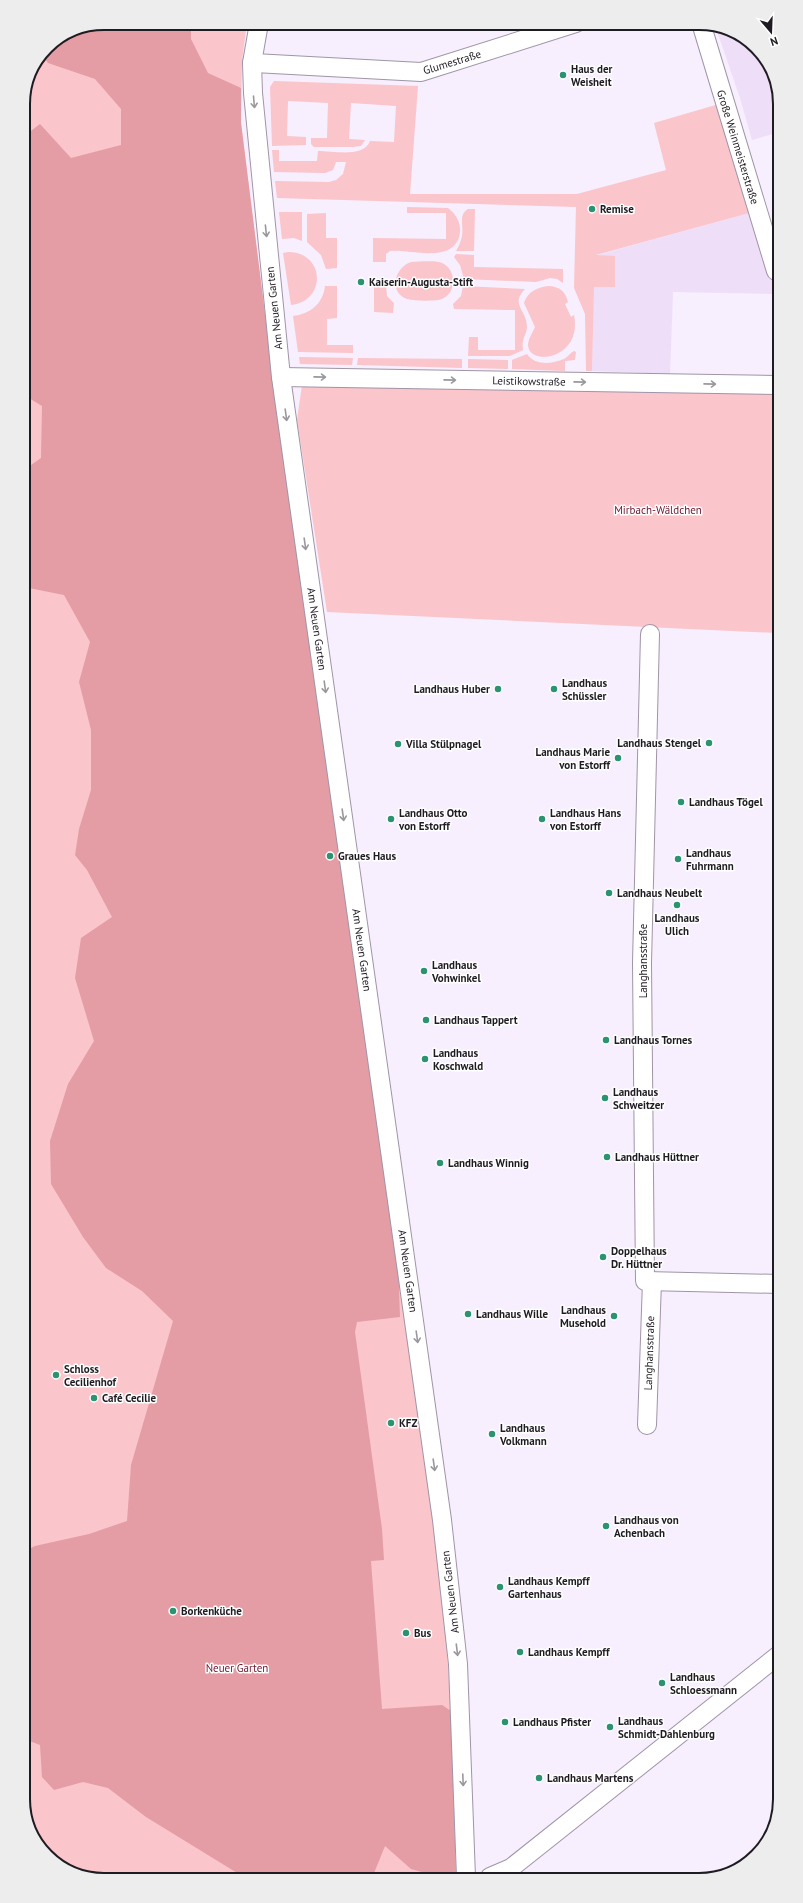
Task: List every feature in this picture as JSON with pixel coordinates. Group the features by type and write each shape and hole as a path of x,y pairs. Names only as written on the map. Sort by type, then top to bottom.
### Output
{"street":[{"name":"Am Neuen Garten","path":"258,30 252,63 257,140 281,377 442,1520 458,1664 466,1873"},
{"name":"Glumestraße","path":"252,63 421,72 554,30"},
{"name":"Große Weinmeisterstraße","path":"703,30 773,261"},
{"name":"Leistikowstraße","path":"281,377 773,385"},
{"name":"Langhansstraße","path":"647,1425 652,1282 645,1281 642,971 650,634"},
{"path":"652,1282 773,1284"},
{"path":"499,1873 511,1868 773,1660"}],"shaded area":[{"path":"717,32 744,45 758,59 769,80 772,90 773,134 752,140 740,98"},
{"path":"753,212 773,279 773,294 673,292 670,374 592,371 594,256"}],"green space":[{"name":"Neuer Garten","path":"191,30 191,39 208,73 241,88 241,123 273,378 398,1259 400,1317 357,1322 355,1332 382,1529 384,1560 371,1561 382,1709 442,1705 451,1711 456,1873 426,1873 411,1869 385,1846 374,1873 237,1873 146,1817 108,1788 83,1782 54,1790 42,1777 40,1745 30,1741 30,1548 35,1546 89,1534 127,1521 131,1465 173,1321 142,1291 106,1268 83,1237 51,1184 50,1141 68,1084 94,1041 75,978 81,938 112,917 87,870 75,855 79,829 91,790 91,730 79,682 90,642 64,595 30,588 30,466 41,458 42,406 30,399 30,132 40,124 71,158 121,145 121,109 95,79 48,63 45,59 55,48 67,40 90,31"},
{"name":"Neuer Garten","path":"246,30 242,61 241,123 273,378 439,1529 451,1711 456,1873 90,1872 67,1863 48,1848 38,1832 31,1813 30,99 34,80 48,55 67,40 90,31"},
{"path":"274,81 418,86 410,194 577,194 666,170 654,123 719,104 753,212 596,255 615,256 615,287 594,287 592,371 586,371 585,314 574,288 576,207 277,198 275,181 329,182 336,180 343,174 346,162 336,162 333,170 325,173 274,172 272,150 279,150 279,161 317,161 318,151 355,152 367,146 370,141 394,142 396,106 351,103 349,139 365,140 361,146 314,147 311,144 311,138 327,138 328,103 288,101 287,136 306,137 306,145 272,146 270,87"},
{"path":"407,207 448,208 456,216 460,225 460,232 457,242 450,249 442,252 420,253 390,251 386,254 386,262 373,262 373,238 446,239 446,213 407,213"},
{"path":"468,209 475,209 474,251 456,251 462,236 462,217"},
{"path":"279,212 302,212 302,241 294,238 282,239"},
{"path":"326,213 326,238 337,238 337,268 326,269 321,255 307,242 307,214"},
{"path":"288,252 300,254 309,260 315,268 317,277 316,286 311,295 303,302 291,305 283,253"},
{"path":"456,254 474,255 474,267 563,269 563,283 557,279 550,278 536,282 464,279 460,265 454,257"},
{"path":"411,262 435,262 442,263 447,266 453,277 452,289 449,294 444,298 431,301 410,300 401,296 397,291 396,280 401,269"},
{"path":"374,285 386,285 387,296 394,303 393,313 374,312"},
{"path":"325,286 337,286 337,318 327,319 327,345 353,345 353,353 298,352 293,316 305,313 315,307 322,298"},
{"path":"463,286 525,289 519,299 520,307 527,326 523,340 523,350 510,356 468,356 469,337 478,337 478,350 515,350 515,310 454,309 453,304 461,296"},
{"path":"549,286 562,290 565,295 568,302 565,304 571,317 574,315 575,330 571,341 564,350 555,355 545,357 537,356 531,352 528,345 535,327 524,303 528,295 534,290"},
{"path":"574,351 576,352 575,360 565,361 565,371 512,369 512,360 527,354 534,361 549,363 564,359"},
{"path":"299,357 353,358 352,365 300,364"},
{"path":"358,358 462,359 462,368 357,365"},
{"path":"468,359 508,360 508,369 468,368"},
{"name":"Mirbach-Wäldchen","path":"302,385 773,394 773,633 327,612 297,420"}],"place":[{"name":"Haus der Weisheit","path":"563,75"},
{"name":"Remise","path":"592,209"},
{"name":"Kaiserin-Augusta-Stift","path":"361,282"},
{"name":"Landhaus Huber","path":"498,689"},
{"name":"Landhaus Schüssler","path":"554,689"},
{"name":"Landhaus Stengel","path":"709,743"},
{"name":"Villa Stülpnagel","path":"398,744"},
{"name":"Landhaus Marie von Estorff","path":"618,758"},
{"name":"Landhaus Tögel","path":"681,802"},
{"name":"Landhaus Otto von Estorff","path":"391,819"},
{"name":"Landhaus Hans von Estorff","path":"542,819"},
{"name":"Graues Haus","path":"330,856"},
{"name":"Landhaus Fuhrmann","path":"678,859"},
{"name":"Landhaus Neubelt","path":"609,893"},
{"name":"Landhaus Ulich","path":"677,905"},
{"name":"Landhaus Vohwinkel","path":"424,971"},
{"name":"Landhaus Tappert","path":"426,1020"},
{"name":"Landhaus Tornes","path":"606,1040"},
{"name":"Landhaus Koschwald","path":"425,1059"},
{"name":"Landhaus Schweitzer","path":"605,1098"},
{"name":"Landhaus Hüttner","path":"607,1157"},
{"name":"Landhaus Winnig","path":"440,1163"},
{"name":"Doppelhaus Dr. Hüttner","path":"603,1257"},
{"name":"Landhaus Wille","path":"468,1314"},
{"name":"Landhaus Musehold","path":"614,1316"},
{"name":"Schloss Cecilienhof","path":"56,1375"},
{"name":"Café Cecilie","path":"94,1398"},
{"name":"KFZ","path":"391,1423"},
{"name":"Landhaus Volkmann","path":"492,1434"},
{"name":"Landhaus von Achenbach","path":"606,1526"},
{"name":"Landhaus Kempff Gartenhaus","path":"500,1587"},
{"name":"Borkenküche","path":"173,1611"},
{"name":"Bus","path":"406,1633"},
{"name":"Landhaus Kempff","path":"520,1652"},
{"name":"Landhaus Schloessmann","path":"662,1683"},
{"name":"Landhaus Pfister","path":"505,1722"},
{"name":"Landhaus Schmidt-Dahlenburg","path":"610,1727"},
{"name":"Landhaus Martens","path":"539,1778"}]}
